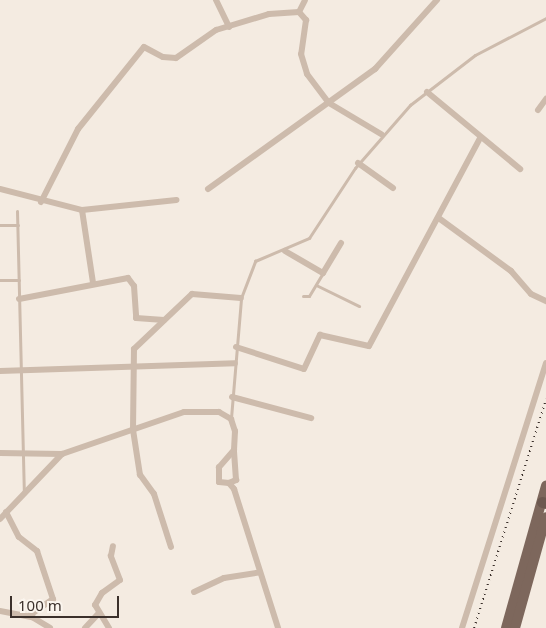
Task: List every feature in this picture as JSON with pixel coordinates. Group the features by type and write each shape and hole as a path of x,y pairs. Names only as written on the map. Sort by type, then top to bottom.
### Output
{"main road":[{"path":"506,628 544,502 546,486"},
{"path":"515,628 546,517"}],"street":[{"path":"216,0 229,27"},
{"path":"299,12 305,0"},
{"path":"208,189 375,69 437,0"},
{"path":"42,202 78,129 121,79 134,55 144,46 163,57 176,58 216,30 269,14 299,12"},
{"path":"299,12 306,20 303,64 329,103 381,134"},
{"path":"427,92 480,138 520,169"},
{"path":"538,110 546,99"},
{"path":"236,347 304,368 320,335 369,346 440,219 480,138"},
{"path":"358,163 393,188"},
{"path":"0,189 42,202 82,210 176,200"},
{"path":"82,210 93,283"},
{"path":"440,219 511,271 531,294 546,301"},
{"path":"285,251 324,273 342,243"},
{"path":"19,299 93,283 128,278 134,286 136,318 164,320"},
{"path":"171,547 154,494 140,475 133,430 132,365 134,348 192,294 242,298"},
{"path":"0,371 132,365 235,363"},
{"path":"462,628 546,363"},
{"path":"232,397 311,418"},
{"path":"0,453 62,454 184,412 219,412 230,419 234,450 236,480 219,482 219,467 234,450"},
{"path":"0,519 62,454"},
{"path":"229,482 278,628"},
{"path":"6,512 19,537 37,550 53,599 28,616"},
{"path":"109,628 98,614 96,600 121,578 111,556 113,546"},
{"path":"194,592 224,578 260,572"},
{"path":"0,611 28,616 50,628"},
{"path":"85,628 98,614"}],"lane":[{"path":"230,419 242,298 255,261 285,251 309,238 358,163 381,134 427,92 475,55 546,18"},
{"path":"17,212 21,371 20,453 24,492"},
{"path":"0,225 18,225"},
{"path":"303,296 309,296 324,273"},
{"path":"0,280 19,280"},
{"path":"316,285 359,306"}],"railway":[{"path":"474,628 546,399"}]}
